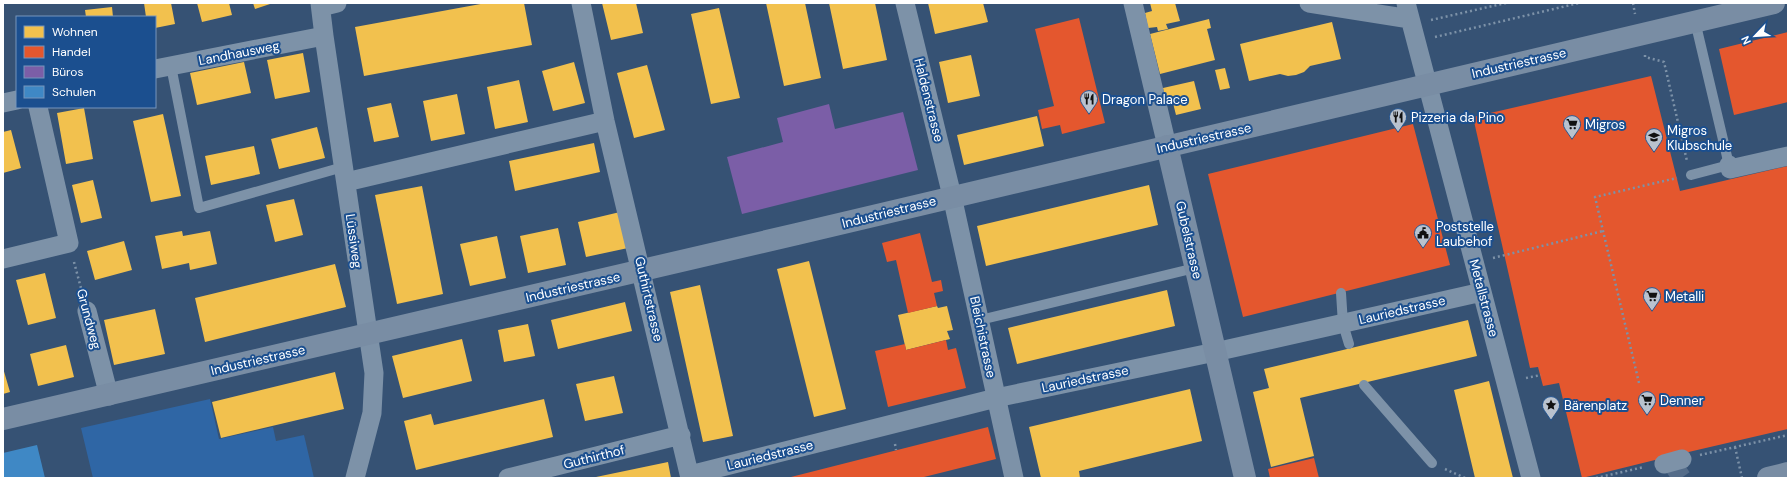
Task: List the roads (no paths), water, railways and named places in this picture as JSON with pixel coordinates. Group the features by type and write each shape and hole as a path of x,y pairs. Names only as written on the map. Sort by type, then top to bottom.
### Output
{"street":[{"name":"Guthirtstrasse","path":"581,3 605,121 642,270 690,476"},
{"name":"Haldenstrasse","path":"905,3 952,196"},
{"name":"Gubelstrasse","path":"1133,3 1245,478"},
{"path":"1309,3 1410,22"},
{"name":"Industriestrasse","path":"3,419 109,396 1774,3"},
{"name":"Lüssiweg","path":"326,4 324,36 367,334 374,373 372,413 355,478"},
{"name":"Metallstrasse","path":"1410,22 1428,85 1531,478"},
{"name":"Landhausweg","path":"163,68 324,36"},
{"path":"3,104 16,100"},
{"path":"3,259 69,242 38,108"},
{"path":"344,174 605,121"},
{"path":"1729,165 1730,169 1788,156"},
{"name":"Bleichistrasse","path":"952,196 1014,478"},
{"name":"Lauriedstrasse","path":"690,476 996,398 1216,352 1482,292"},
{"name":"Grundweg","path":"87,312 109,396"},
{"name":"Guthirthof","path":"508,478 681,435"},
{"path":"1768,478 1788,473"}],"lane":[{"path":"1691,175 1729,165 1695,22"},
{"path":"163,68 199,208 344,174"},
{"path":"980,320 1196,268"},
{"path":"1341,293 1343,324 1349,344"},
{"path":"1364,385 1432,463"}],"tunnel":[{"path":"1671,462 1682,478"}],"place":[{"name":"Dragon Palace","path":"1089,114"},
{"name":"Pizzeria da Pino","path":"1398,132"},
{"name":"Migros","path":"1572,139"},
{"name":"Migros Klubschule","path":"1654,152"},
{"name":"Poststelle Laubehof","path":"1423,248"},
{"name":"Metalli","path":"1652,311"},
{"name":"Denner","path":"1647,415"},
{"name":"Bärenplatz","path":"1551,420"}]}
